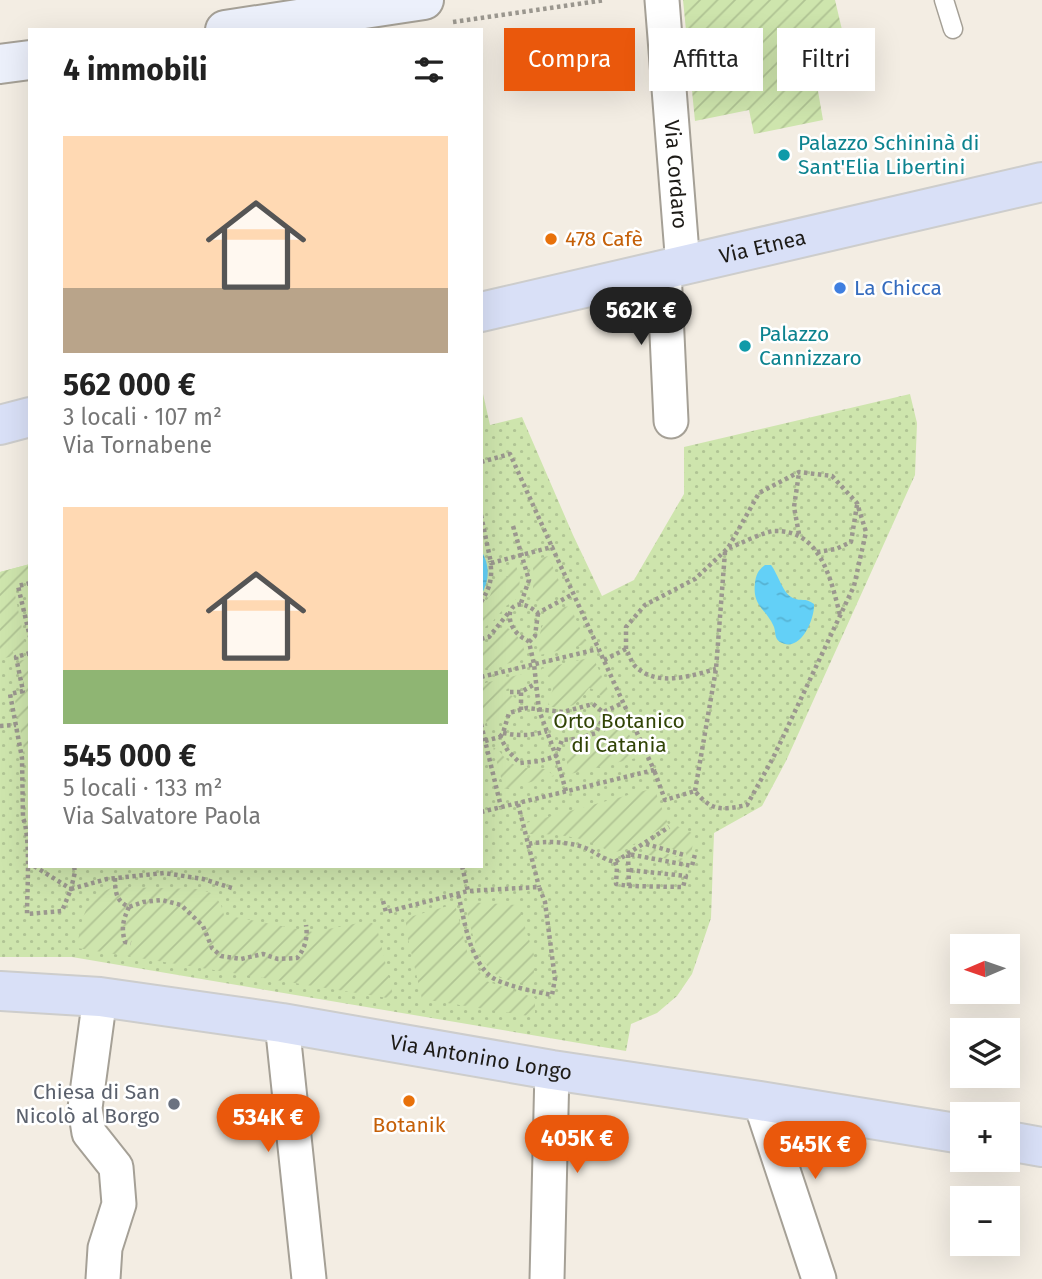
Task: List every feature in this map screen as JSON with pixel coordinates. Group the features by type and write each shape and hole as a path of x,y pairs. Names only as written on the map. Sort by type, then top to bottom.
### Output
{"main road":[{"path":"237,28 315,15 433,12"},
{"path":"0,64 28,60"},
{"name":"Via Etnea","path":"483,312 1042,182"},
{"path":"0,425 28,418"},
{"name":"Via Antonino Longo","path":"0,991 100,997 282,1023 552,1070 950,1132"},
{"path":"1020,1143 1042,1147"}],"street":[{"name":"Via Cordaro","path":"662,0 674,268 671,421"},
{"path":"100,997 85,1108 89,1133 116,1167 119,1204 105,1248 103,1279"},
{"path":"282,1023 309,1279"},
{"path":"547,1279 552,1070"},
{"path":"760,1101 819,1279"}],"lane":[{"path":"944,0 953,29"}],"path":[{"path":"433,12 605,0"},
{"path":"483,461 510,454 654,770 665,800 695,791"},
{"path":"799,472 794,507 799,534 817,552 831,579 840,616"},
{"path":"799,472 832,476 857,503 866,533 853,586 773,758 747,805 724,809 705,803 695,791 716,669 727,550 758,493 799,472"},
{"path":"817,552 836,549 851,542 857,503"},
{"path":"483,525 491,563 491,583 483,599"},
{"path":"513,526 529,580 521,603"},
{"path":"716,669 682,678 652,677 633,664 626,649 626,627 645,606 695,579 727,550 773,530 799,534"},
{"path":"491,563 552,547"},
{"path":"483,548 491,563"},
{"path":"28,584 18,586 28,628"},
{"path":"538,613 573,594"},
{"path":"483,638 489,637 514,605 521,603 538,613"},
{"path":"510,611 510,622 518,634 530,642 539,710 566,791"},
{"path":"530,642 535,636 538,613"},
{"path":"483,677 598,649"},
{"path":"604,660 626,649"},
{"path":"28,654 16,657 23,691 10,694 22,758 23,818 28,848 27,914 62,911 71,889 74,868"},
{"path":"510,692 522,692 536,684"},
{"path":"521,710 522,692"},
{"path":"603,712 623,703"},
{"path":"556,756 520,763 508,751 502,735 509,712 527,708 563,712 593,704 603,712"},
{"path":"556,756 562,740 596,733 603,712"},
{"path":"0,726 16,725"},
{"path":"485,741 502,735 532,736 547,731"},
{"path":"483,732 501,807"},
{"path":"22,758 28,758"},
{"path":"483,811 654,770"},
{"path":"458,894 473,953 490,977 552,995 555,979 545,902 518,804"},
{"path":"529,844 550,841 587,848 604,860 615,862 669,827"},
{"path":"645,844 684,856"},
{"path":"628,854 692,866 695,854"},
{"path":"628,854 629,886"},
{"path":"615,862 616,884 683,887 686,876 629,870"},
{"path":"37,868 71,889 107,879 164,873 203,879 235,889"},
{"path":"164,873 165,868"},
{"path":"462,868 468,891"},
{"path":"115,878 116,897 129,907 162,900 181,905 203,926 212,948 220,956 242,959 263,954 278,959 297,958 304,951 306,925"},
{"path":"383,901 386,912 468,891 539,887"},
{"path":"129,907 121,930 125,942 131,943"}],"green space":[{"path":"683,0 835,0 842,28 777,28 777,91 818,91 823,120 754,134 749,110 695,121 692,91 763,91 763,28 686,28"},
{"name":"Orto Botanico di Catania","path":"483,394 490,425 522,417 602,596 634,580 684,494 684,447 910,394 917,423 915,475 786,761 762,806 714,833 711,918 692,974 677,996 657,1013 631,1024 626,1051 72,957 0,957 0,572 28,565 28,868 483,868"},
{"path":"548,556 563,590 543,605 532,598 534,575 531,561"},
{"path":"515,564 520,581 518,598 483,628 483,605 490,596 496,580 508,577 506,566"},
{"path":"28,565 28,581 13,585 26,648 13,651 14,656 0,659 0,572"},
{"path":"570,606 587,644 540,655 539,638 544,623 554,612"},
{"path":"505,627 520,640 526,659 483,670 483,646 491,642"},
{"path":"593,657 612,699 604,699 589,688 574,705 551,707 548,703 553,681 541,669"},
{"path":"27,659 28,663 28,754 25,755 14,695 26,692 19,661"},
{"path":"526,673 521,683 503,693 518,701 504,712 493,729 488,728 483,707 483,684"},
{"path":"622,720 640,757 570,774 566,759 568,750 595,738"},
{"path":"493,747 514,765 546,769 554,776 504,789"},
{"path":"654,788 668,824 624,850 611,853 602,847 572,837 529,834 526,823"},
{"path":"677,826 694,834 690,864 645,854 648,848 687,860 686,853 655,844"},
{"path":"115,887 199,889 214,894 224,915 313,932 364,922 372,923 377,928 394,999 77,948 83,919 90,903 96,896"},
{"path":"465,902 518,905 534,955 534,984 506,979 490,969 475,942"},
{"path":"455,904 468,955 486,981 535,998 535,1017 422,999 406,922 413,916"}],"water":[{"path":"483,554 488,572 483,591"},
{"path":"765,565 771,565 789,596 814,604 809,626 794,643 787,644 778,640 771,621 756,597 756,578"}],"place":[{"name":"Palazzo Schininà di Sant'Elia Libertini","path":"784,155"},
{"name":"478 Cafè","path":"551,239"},
{"name":"La Chicca","path":"840,288"},
{"name":"Palazzo Cannizzaro","path":"745,346"},
{"name":"Botanik","path":"409,1101"},
{"name":"Chiesa di San Nicolò al Borgo","path":"174,1104"}]}
